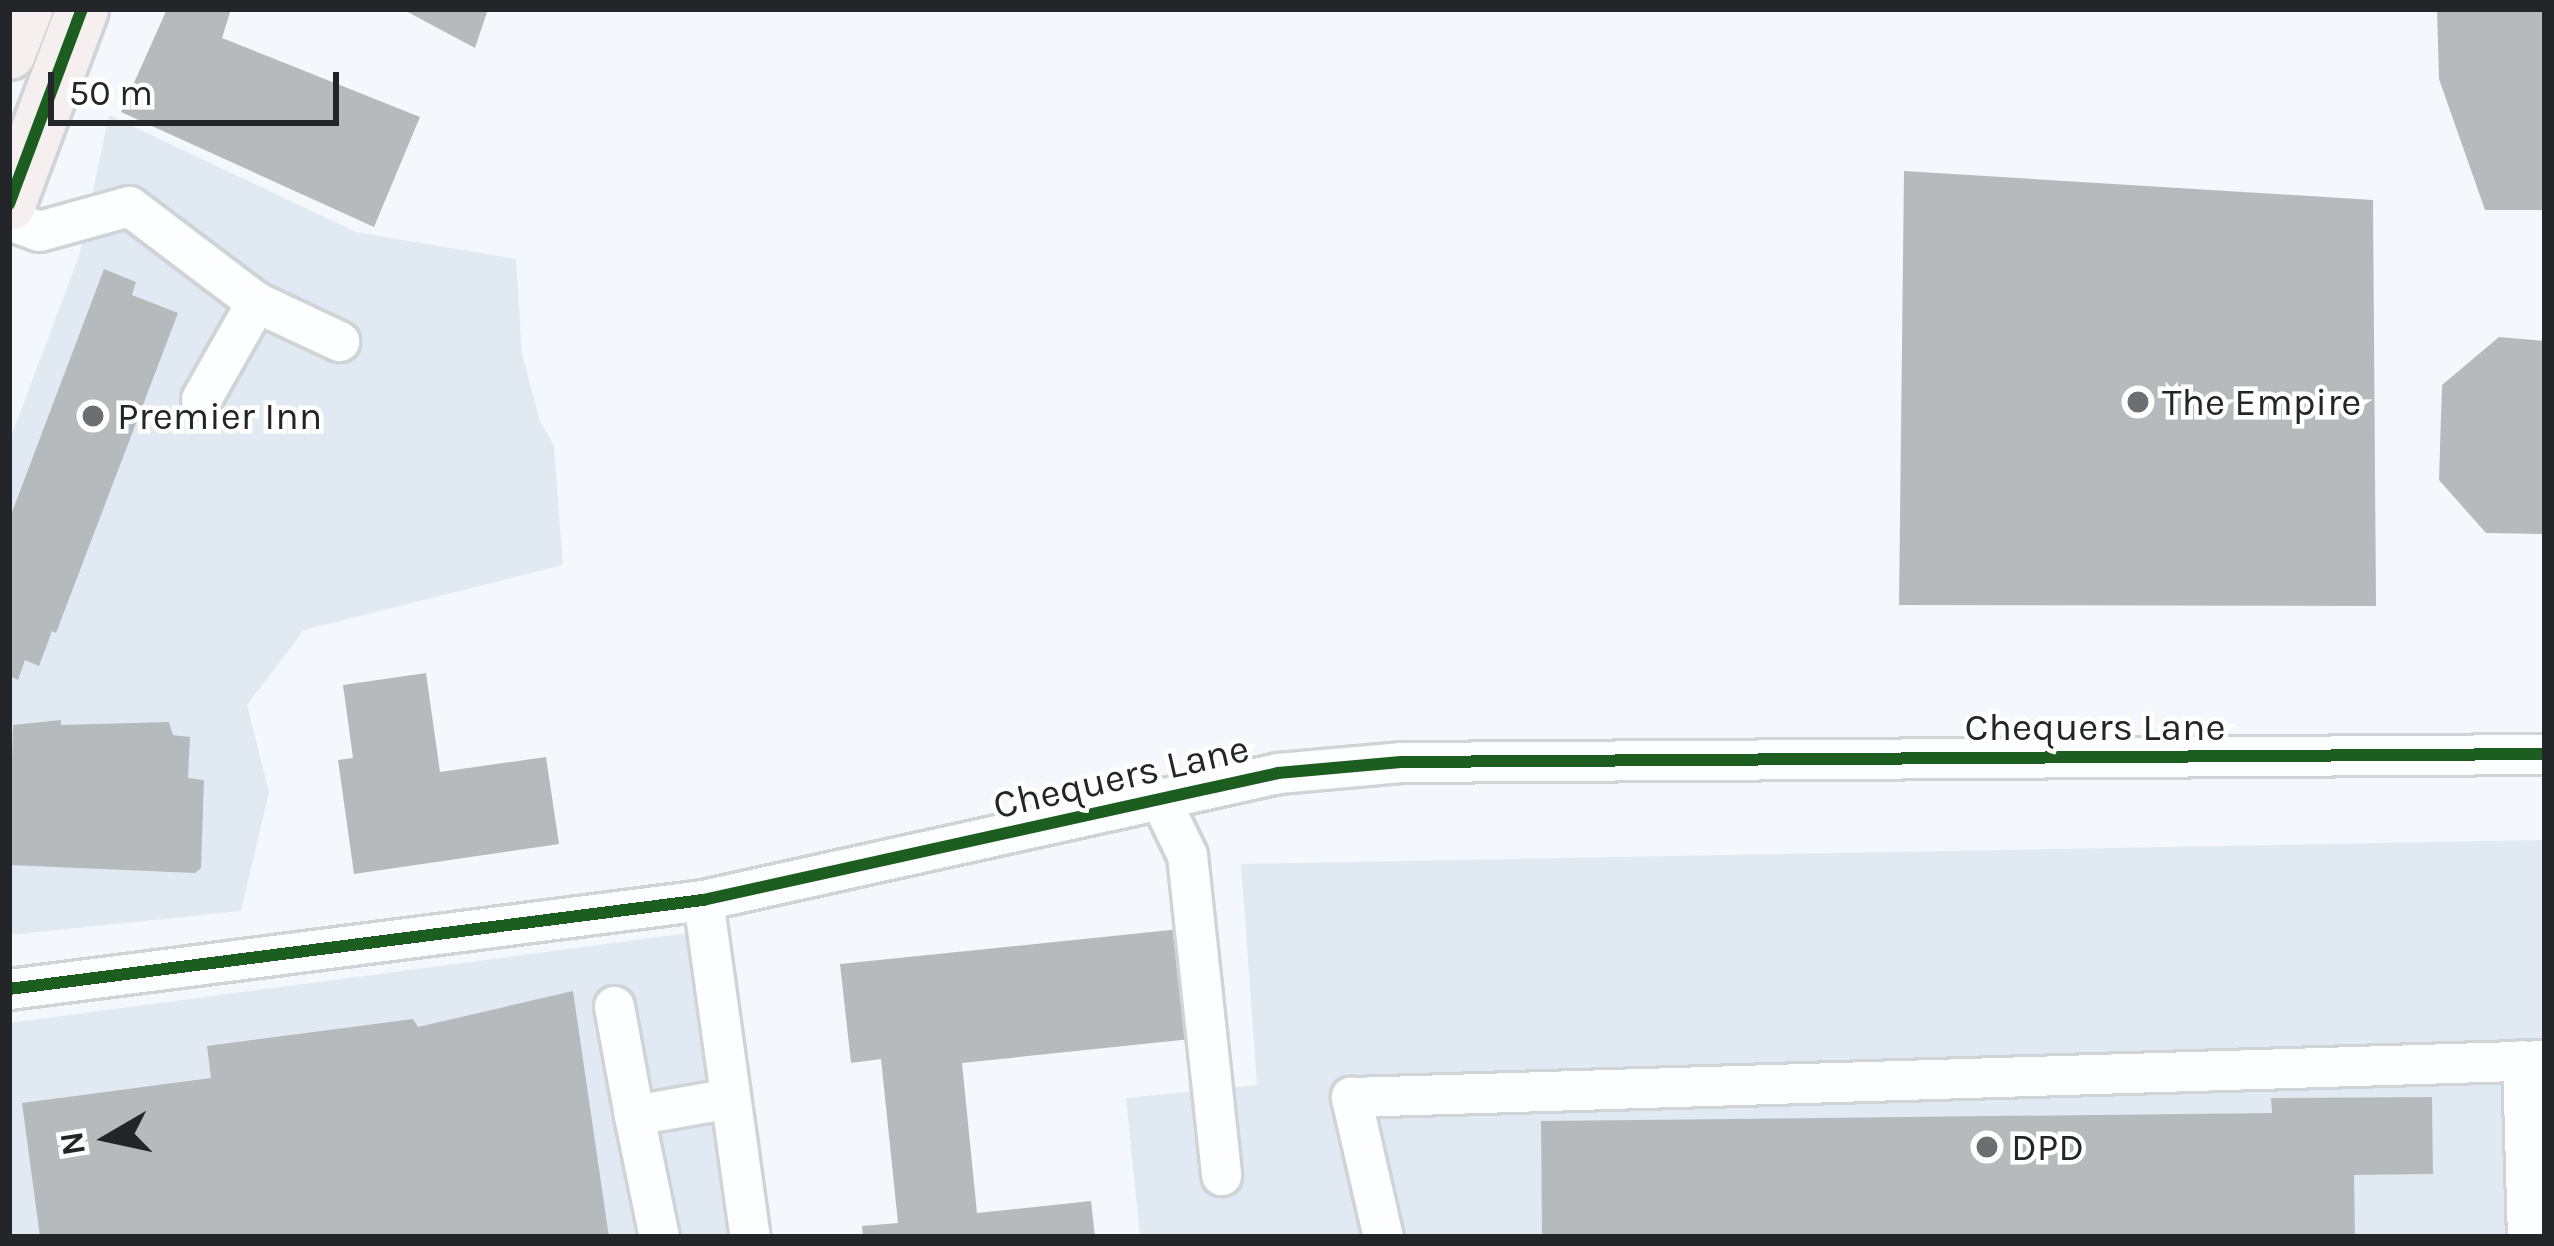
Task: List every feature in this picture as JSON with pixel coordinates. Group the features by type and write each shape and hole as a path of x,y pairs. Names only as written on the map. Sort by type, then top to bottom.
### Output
{"main road":[{"path":"9,53 26,9"},
{"path":"9,204 21,138 82,9"}],"street":[{"path":"9,220 39,231 129,206 256,302 339,341"},
{"path":"201,399 256,302"},
{"name":"Chequers Lane","path":"9,989 703,900 1278,772 1402,762 2545,754"},
{"path":"1159,797 1187,855 1221,1175"},
{"path":"703,900 750,1237"},
{"path":"614,1006 659,1237"},
{"path":"1383,1237 1351,1097 2534,1060 2527,1237"},
{"path":"634,1115 730,1098"}],"shaded area":[{"path":"109,115 356,232 516,259 522,354 540,421 554,446 563,565 304,630 247,705 269,792 241,911 9,935 9,442 79,256"},
{"path":"2545,840 2545,1237 1140,1237 1126,1098 1257,1085 1241,864"},
{"path":"711,930 755,1237 9,1237 9,1023"}],"building":[{"path":"167,9 231,9 222,38 420,117 374,227 121,112"},
{"path":"402,9 488,9 475,48"},
{"path":"2437,9 2545,9 2545,210 2485,210 2439,79"},
{"name":"The Empire","path":"1904,171 2373,200 2376,606 1899,605"},
{"name":"Premier Inn","path":"104,269 136,282 132,295 178,313 56,633 52,631 39,666 25,660 18,680 9,676 9,520"},
{"path":"2499,337 2545,341 2545,534 2486,533 2439,480 2442,385"},
{"path":"426,673 440,772 546,757 559,844 354,874 338,760 353,758 343,685"},
{"path":"61,720 61,725 169,722 173,735 190,737 188,778 204,780 201,868 195,873 9,865 13,725"},
{"path":"1180,929 1191,1039 962,1063 977,1213 1091,1201 1095,1237 863,1237 862,1226 898,1223 881,1059 851,1063 840,964"},
{"path":"573,991 609,1237 40,1237 22,1103 211,1078 207,1046 413,1019 418,1027"},
{"name":"DPD","path":"2432,1097 2433,1174 2354,1175 2355,1237 1542,1237 1541,1121 2272,1113 2271,1098"}],"cycle path":[{"path":"9,204 82,9"},
{"path":"9,989 703,900 1278,773 1401,762 2545,754"}],"place":[{"name":"The Empire","path":"2138,402"},
{"name":"Premier Inn","path":"93,416"},
{"name":"DPD","path":"1987,1147"}]}
